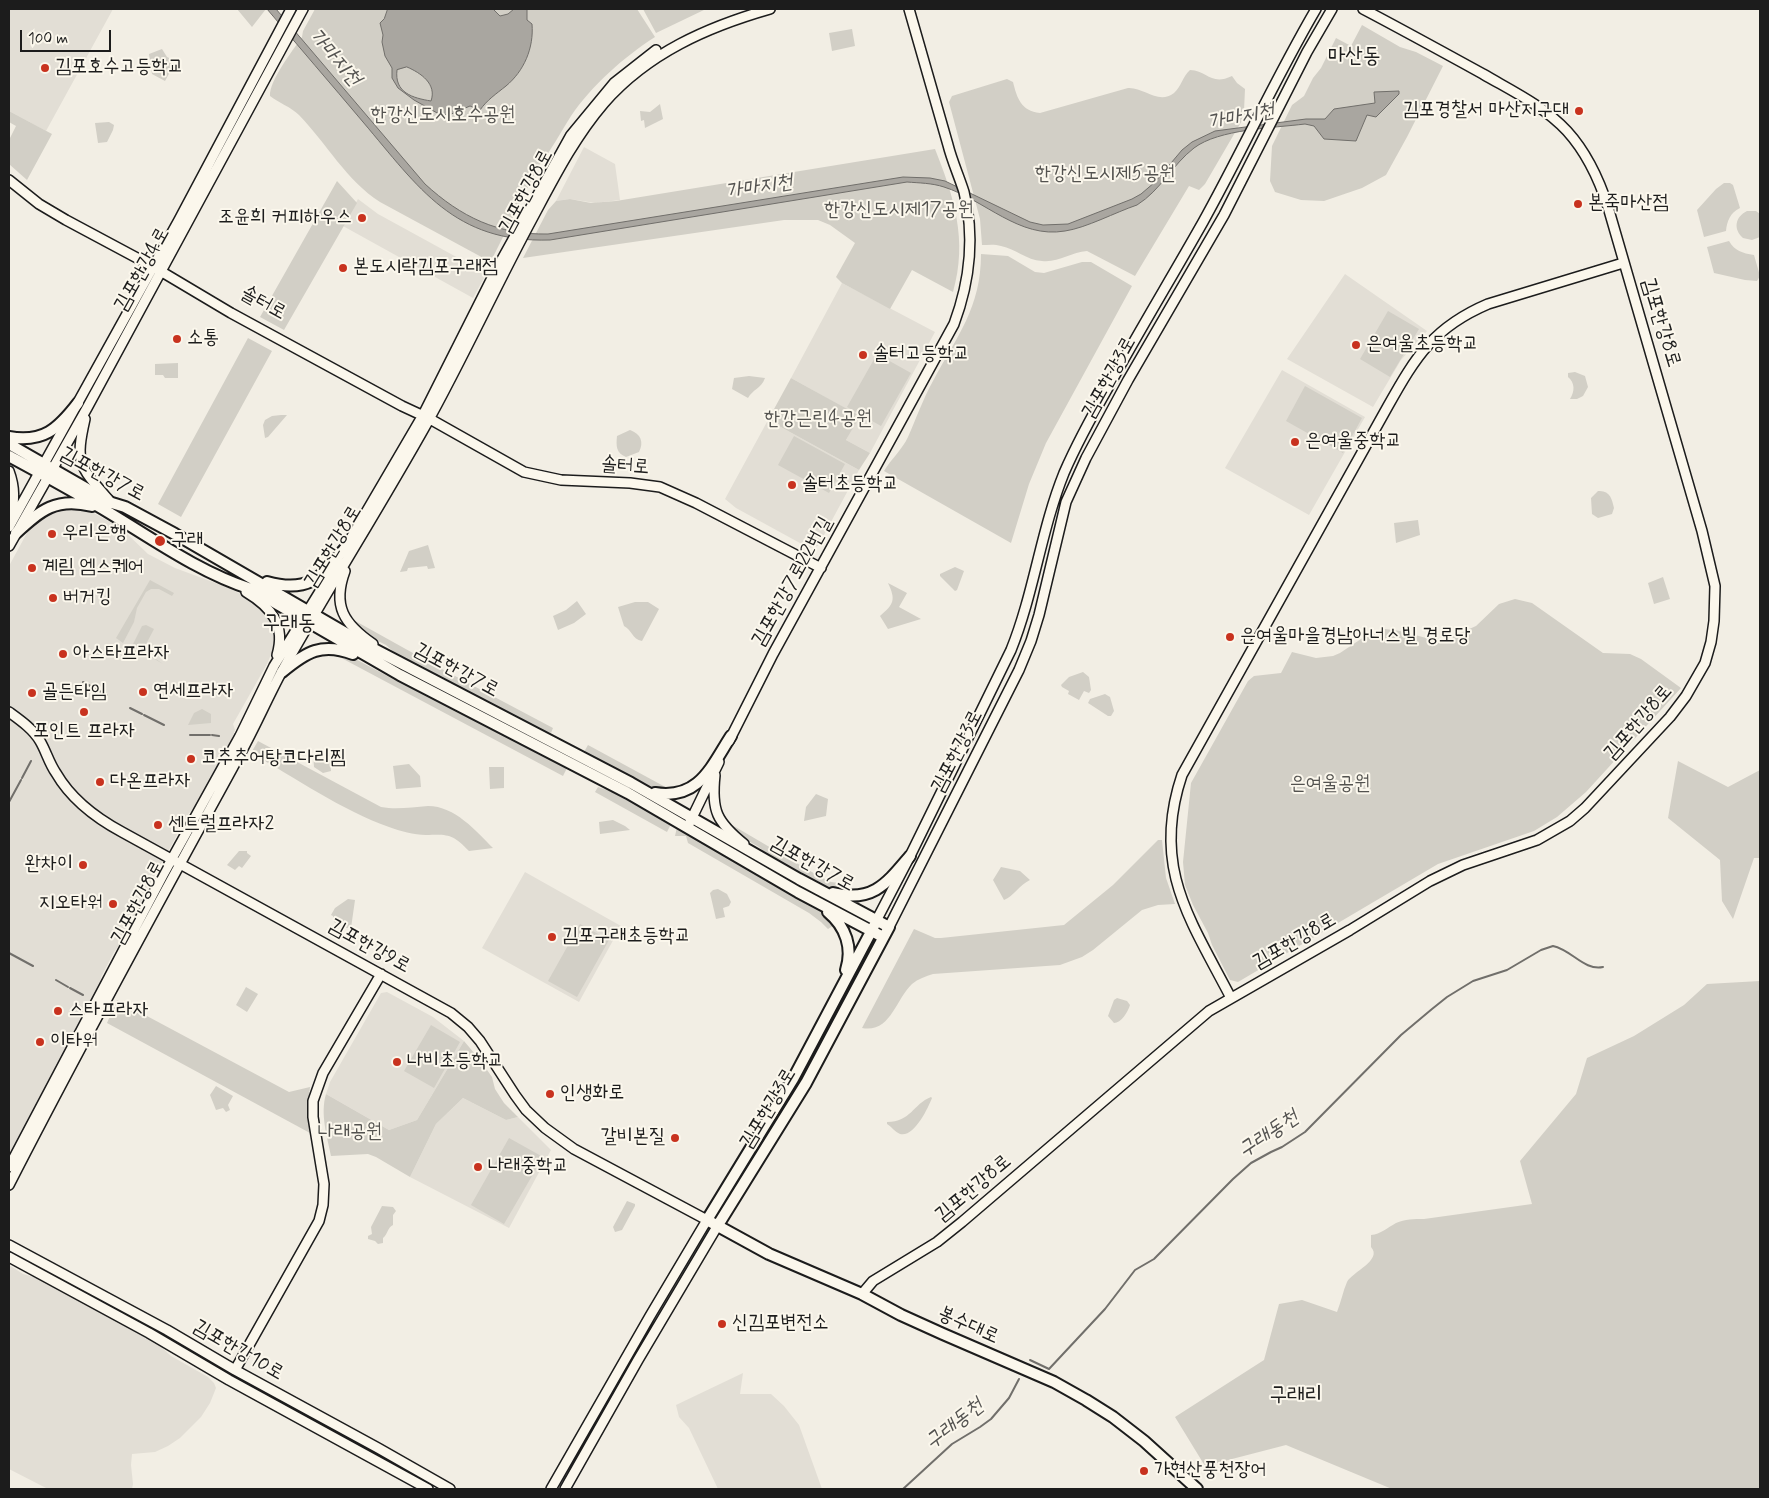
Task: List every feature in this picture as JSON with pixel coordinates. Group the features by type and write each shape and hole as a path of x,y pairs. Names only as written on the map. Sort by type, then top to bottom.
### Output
{"main road":[{"path":"9,438 34,438 52,431 83,406"},
{"name":"김포한강7로","path":"9,444 46,471 108,506 188,560 231,583 251,589 389,655 647,792 798,892 874,925 889,927"},
{"name":"김포한강7로","path":"9,456 46,471"},
{"path":"12,530 54,505 68,503 108,506"},
{"name":"김포한강7로","path":"108,506 132,511 245,574 308,617 400,675 628,793 759,856 874,925 884,937"},
{"path":"245,574 282,586 300,586 316,579 350,547"},
{"path":"278,669 313,651 334,648 400,675"},
{"path":"647,792 676,794 685,792 694,786 702,779 731,736"},
{"path":"799,879 834,893 861,896 883,886 910,856"},
{"path":"798,892 831,914 841,924 847,937 850,950 848,962 836,998"},
{"name":"김포한강3로","path":"707,1220 793,1079 874,925"},
{"name":"김포한강3로","path":"718,1225 806,1083 889,927"},
{"name":"봉수대로","path":"707,1220 769,1254 862,1294 901,1315 1054,1382 1099,1407 1144,1441 1197,1489"}],"street":[{"name":"김포한강4로","path":"9,546 12,530 162,272 303,9"},
{"name":"김포한강8로","path":"9,1168 172,859 278,669 426,417 571,135 614,83 645,57 678,37 752,9"},
{"name":"김포한강8로","path":"528,218 576,139 604,103 632,76 667,50 683,41 720,25 770,9"},
{"name":"김포한강7로22번길","path":"690,822 773,654 954,324 966,288 970,245 968,214 909,9"},
{"path":"1298,39 1309,9"},
{"path":"1298,39 1316,9"},
{"name":"김포한강3로","path":"889,927 1022,663 1039,616 1066,502 1086,458 1128,380 1224,215 1307,52 1332,9"},
{"name":"김포한강8로","path":"862,1294 874,1281 937,1242 962,1222 1209,1011 1342,935 1446,872 1537,840 1570,821 1595,800 1670,717 1686,696 1705,663 1714,621 1715,586 1700,522 1601,186 1584,152 1567,130 1521,96 1363,9"},
{"name":"김포한강4로","path":"83,406 152,266 179,220 291,10"},
{"name":"김포한강3로","path":"874,925 1011,650 1024,618 1053,504 1074,452 1125,358 1203,222 1298,39"},
{"name":"솔터로","path":"9,180 39,204 152,266 231,313 402,406 426,417 512,466 529,473 561,480 642,484 660,487 821,568"},
{"name":"김포한강8로","path":"1231,998 1182,903 1173,871 1170,824 1176,793 1182,775 1388,406 1421,352 1450,324 1474,310 1488,304 1623,263"},
{"path":"83,406 79,447 82,465 108,506"},
{"path":"9,471 13,483 14,498 9,523"},
{"path":"350,547 339,593 344,615 359,634 389,655"},
{"path":"231,583 255,597 272,613 278,624 280,646 278,669"},
{"name":"김포한강8로","path":"9,1185 236,762 278,669"},
{"name":"김포한강9로","path":"9,712 23,722 40,741 56,774 70,793 111,826 450,1013 468,1027 489,1052 515,1096 526,1110 545,1128 574,1149 707,1220"},
{"path":"716,767 715,802 720,821 727,830 759,856"},
{"path":"235,1370 319,1221 323,1205 324,1184 313,1117 313,1101 323,1073 381,974"},
{"name":"김포한강3로","path":"551,1489 707,1220"},
{"name":"김포한강3로","path":"565,1489 643,1351 718,1225"},
{"name":"김포한강10로","path":"9,1245 167,1330 235,1370 450,1489"},
{"name":"김포한강10로","path":"9,1257 428,1489"}],"shaded area":[{"name":"김포호수고등학교","path":"9,9 113,9 46,131 9,111"},
{"path":"267,9 276,9 425,184 439,196 452,206 481,222 513,231 530,233 548,234 903,177 930,178 945,181 1030,222 1043,225 1068,224 1141,194 1155,182 1182,150 1192,142 1215,131 1306,119 1325,119 1334,109 1375,103 1374,92 1399,91 1399,94 1376,117 1367,115 1356,141 1324,139 1314,126 1305,124 1247,130 1217,137 1194,148 1153,192 1137,205 1065,231 1048,232 1032,229 1017,224 974,200 944,187 907,182 550,240 517,238 488,232 463,221 442,207 421,189"},
{"path":"388,9 493,9 500,16 508,14 514,9 527,9 527,20 532,24 531,42 523,66 518,73 480,110 470,106 449,115 439,114 414,100 398,88 392,78 392,68 385,56 382,42 383,35 380,23","holes":["407,67 430,84 432,89 431,101 406,93 399,84 397,70"]},
{"path":"584,147 615,164 620,200 595,203 570,199 556,201"},
{"path":"358,199 378,214 482,271 484,278 473,298 343,226"},
{"name":"은여울초등학교","path":"1345,274 1427,331 1401,360 1373,407 1287,359"},
{"name":"솔터고등학교","path":"842,283 935,332 870,453 846,440 859,416 791,378"},
{"name":"은여울중학교","path":"1282,370 1365,417 1309,515 1225,468"},
{"name":"솔터초등학교","path":"768,420 859,470 818,546 809,548 736,508 725,499"},
{"path":"69,505 90,511 121,528 148,554 175,568 229,588 256,602 270,617 274,625 276,633 275,645 267,664 233,724 235,730 231,741 200,802 189,813 158,870 139,906 137,915 124,939 114,952 101,977 100,986 9,1157 9,566 34,520 39,516"},
{"name":"김포구래초등학교","path":"525,872 621,926 579,1002 482,948"},
{"name":"나비초등학교","path":"387,992 433,1017 464,1041 417,1120 389,1130 326,1094 330,1082 381,993"},
{"name":"나래중학교","path":"463,1098 506,1120 518,1117 551,1150 509,1228 410,1177 436,1124"},
{"path":"9,1265 23,1274 37,1278 158,1344 171,1356 208,1377 214,1383 216,1388 210,1403 201,1417 180,1438 155,1452 132,1454 132,1489 48,1489 9,1469"},
{"path":"743,1373 740,1394 771,1394 784,1406 799,1425 822,1489 718,1489 689,1428 679,1417 676,1405"}],"green space":[{"path":"237,9 266,9 252,27"},
{"name":"한강신도시호수공원","path":"315,9 637,9 655,37 609,72 579,105 538,167 493,257 487,260 380,202 368,193 347,172 299,115 270,96 277,74 302,37 303,31"},
{"path":"643,9 706,9 656,33"},
{"path":"1362,25 1400,47 1416,52 1443,66 1407,137 1386,175 1362,188 1324,201 1301,200 1275,192 1270,181 1272,146 1292,105 1304,96 1336,38 1351,46"},
{"path":"852,29 855,46 832,51 829,33"},
{"path":"162,49 167,57 176,61 165,81 152,74 149,54"},
{"name":"한강신도시제5공원","path":"1190,70 1214,79 1225,79 1232,76 1245,89 1244,111 1247,112 1205,184 1199,190 1189,186 1135,276 1087,251 1054,260 1042,261 1031,259 999,245 982,245 980,219 949,102 952,96 1007,79 1013,82 1018,98 1024,107 1040,113 1128,88 1134,88 1162,97 1168,96 1176,91"},
{"path":"660,104 663,119 645,128 644,120 641,121 640,111 650,112"},
{"path":"9,111 52,134 27,180 9,164 9,140 16,126 9,122"},
{"path":"109,122 114,125 107,142 98,143 95,123"},
{"name":"한강신도시제17공원","path":"935,149 948,184 957,219 959,254 953,292 912,270 890,309 842,283 836,277 855,243 830,225 818,220 784,220 523,258 548,210 556,201 570,199 591,203 616,201"},
{"path":"337,181 357,203 284,330 260,317"},
{"path":"1724,183 1733,185 1740,208 1730,218 1726,231 1704,237 1697,210"},
{"path":"1747,211 1756,211 1760,214 1760,237 1752,240 1743,238 1737,227 1740,216"},
{"path":"1729,241 1739,251 1754,255 1760,276 1757,281 1714,273 1707,247"},
{"path":"981,254 1008,256 1035,272 1044,273 1082,262 1091,262 1132,286 1046,443 1029,484 1011,543 884,471 906,442 929,388 966,321 977,290"},
{"path":"1388,311 1419,329 1390,377 1360,359"},
{"path":"248,338 272,351 181,517 158,504"},
{"path":"877,354 911,373 881,426 847,407"},
{"path":"178,363 178,378 165,378 163,375 155,375 155,364"},
{"path":"1575,372 1585,376 1588,387 1583,396 1577,399 1570,399 1574,387 1568,377 1568,373"},
{"path":"749,376 765,378 748,398 732,389 734,378"},
{"name":"한강근린4공원","path":"791,378 860,416 846,440 870,453 859,470 768,420"},
{"path":"1305,386 1362,418 1343,453 1286,421"},
{"path":"287,415 265,438 263,425 265,420 272,416"},
{"path":"630,430 639,436 641,445 639,452 626,457 617,449 617,436"},
{"path":"794,436 845,464 829,493 778,465"},
{"path":"1598,491 1608,494 1614,508 1612,514 1598,518 1592,514 1591,498"},
{"path":"1418,520 1420,535 1396,543 1394,523"},
{"path":"428,545 435,568 428,569 427,566 408,568 407,571 400,572 409,551"},
{"path":"955,567 964,571 955,591 940,574"},
{"path":"1663,577 1670,599 1654,604 1648,583"},
{"path":"150,580 174,593 172,596 159,589 151,589 146,592 137,608 134,622 123,643 116,638"},
{"path":"888,583 907,593 899,607 921,619 888,629 880,616 891,605 893,598"},
{"name":"은여울공원","path":"1515,599 1532,603 1603,653 1630,654 1641,659 1681,688 1586,792 1557,817 1534,831 1438,864 1238,982 1230,980 1185,885 1183,862 1191,783 1248,681 1254,676 1281,673 1292,652 1316,658 1333,656 1370,633 1385,629 1430,639 1449,638 1476,626 1499,604"},
{"path":"577,601 586,614 574,623 558,630 553,616 566,610"},
{"path":"635,602 648,602 659,609 642,641 636,638 624,626 618,607"},
{"path":"350,618 553,728 551,733 535,728 396,654 386,645 364,634"},
{"path":"146,625 154,629 143,650 163,664 132,646 142,626"},
{"path":"332,653 348,655 393,679 410,685 567,768 563,776"},
{"path":"1083,672 1089,677 1091,690 1089,693 1084,691 1079,700 1068,694 1069,691 1061,685 1069,677"},
{"path":"1105,694 1110,697 1114,711 1111,716 1088,703 1090,699"},
{"path":"202,709 211,714 211,723 188,725 194,713"},
{"path":"258,741 381,807 428,806 447,810 464,821 493,848 469,851 459,841 450,836 412,834 354,812 251,753"},
{"path":"588,745 669,789 654,790 584,752"},
{"path":"329,752 331,771 323,773 314,767 313,754"},
{"path":"1678,761 1728,787 1760,770 1760,858 1754,858 1733,919 1722,901 1720,860 1668,818"},
{"path":"409,764 420,776 421,787 396,789 393,766"},
{"path":"489,767 504,767 504,788 490,789"},
{"path":"598,787 615,793 671,824 667,832 595,792"},
{"path":"816,794 828,799 826,816 804,821 806,807"},
{"path":"613,820 630,830 600,834 599,822"},
{"path":"727,822 817,875 831,882 847,884 847,892 833,891 824,887 771,858 759,847 736,834"},
{"path":"677,827 817,907 836,924 828,929 809,913 688,843 686,836 675,836"},
{"path":"1158,840 1162,840 1166,878 1175,904 1158,905 1142,910 1093,950 1082,957 1060,965 933,974 925,977 912,984 892,1014 880,1025 872,1028 862,1028 914,929 935,938 941,938 1064,925 1113,885"},
{"path":"239,851 247,851 251,856 242,868 239,866 235,870 227,865"},
{"path":"1001,867 1020,871 1030,880 1004,900 993,880"},
{"path":"718,889 727,894 731,902 729,906 723,908 725,917 716,919 710,893"},
{"path":"348,899 355,900 351,928 345,928 334,922 331,915 335,908"},
{"path":"580,924 609,940 577,997 548,981"},
{"path":"1760,981 1760,1489 1392,1489 1286,1445 1205,1466 1175,1417 1264,1360 1279,1304 1302,1300 1337,1312 1347,1282 1373,1257 1371,1235 1381,1232 1396,1223 1413,1219 1532,1204 1520,1161 1576,1094 1587,1058 1634,1036 1684,1005 1707,984"},
{"path":"246,987 258,994 247,1012 236,1005"},
{"path":"1117,998 1127,1001 1130,1005 1124,1017 1117,1023 1114,1023 1108,1016 1114,1000"},
{"path":"117,1000 289,1092 310,1087 308,1107 310,1133 107,1023"},
{"path":"431,1025 460,1042 434,1088 404,1071"},
{"name":"나래공원","path":"464,1041 492,1077 495,1089 504,1103 518,1117 506,1120 463,1098 436,1124 410,1177 368,1154 331,1156 324,1117 326,1094 389,1130 417,1120"},
{"path":"216,1086 233,1096 228,1105 230,1110 226,1112 223,1108 216,1110 210,1095"},
{"path":"931,1097 924,1115 910,1131 900,1134 887,1124 887,1122 907,1116"},
{"path":"509,1138 543,1157 504,1224 471,1205"},
{"path":"627,1201 635,1204 635,1206 622,1230 615,1232 613,1227"},
{"path":"382,1206 393,1207 396,1211 393,1215 393,1225 383,1238 383,1243 378,1244 368,1239 368,1236 372,1234 371,1227"}],"waterway":[{"path":"83,682 107,695"},
{"path":"130,708 142,714"},
{"path":"144,715 164,725"},
{"path":"190,735 210,735"},
{"path":"212,735 219,736"},
{"path":"22,778 31,761"},
{"path":"9,802 21,780"},
{"name":"구래동천","path":"1030,1360 1049,1369 1105,1309 1135,1270 1154,1259 1251,1163 1282,1147 1305,1132 1401,1035 1447,997 1473,981 1507,970 1541,950 1553,946 1560,948 1590,966 1603,967"},
{"path":"9,953 33,966"},
{"path":"56,980 68,987"},
{"path":"70,988 83,995"},
{"name":"구래동천","path":"903,1489 952,1444 991,1419 1009,1398 1019,1379"}],"place":[{"name":"김포호수고등학교","path":"45,68"},
{"name":"김포경찰서 마산지구대","path":"1579,111"},
{"name":"본죽마산점","path":"1578,204"},
{"name":"조윤희 커피하우스","path":"362,218"},
{"name":"본도시락김포구래점","path":"343,268"},
{"name":"소통","path":"177,339"},
{"name":"은여울초등학교","path":"1356,345"},
{"name":"솔터고등학교","path":"863,355"},
{"name":"은여울중학교","path":"1295,442"},
{"name":"솔터초등학교","path":"792,485"},
{"name":"우리은행","path":"52,534"},
{"name":"구래","path":"160,541"},
{"name":"계림 엠스퀘어","path":"32,568"},
{"name":"버거킹","path":"53,598"},
{"name":"은여울마을경남아너스빌 경로당","path":"1230,637"},
{"name":"아스타프라자","path":"63,654"},
{"name":"연세프라자","path":"143,692"},
{"name":"골든타임","path":"32,693"},
{"name":"포인트 프라자","path":"84,712"},
{"name":"코추추어탕코다리찜","path":"191,759"},
{"name":"다온프라자","path":"100,782"},
{"name":"센트럴프라자2","path":"158,825"},
{"name":"완차이","path":"83,865"},
{"name":"지오타워","path":"113,904"},
{"name":"김포구래초등학교","path":"552,937"},
{"name":"스타프라자","path":"58,1011"},
{"name":"이타워","path":"40,1042"},
{"name":"나비초등학교","path":"397,1062"},
{"name":"인생화로","path":"550,1094"},
{"name":"갈비본질","path":"675,1138"},
{"name":"나래중학교","path":"478,1167"},
{"name":"신김포변전소","path":"722,1324"},
{"name":"가현산풍천장어","path":"1144,1471"}],"district":[{"name":"마산동","path":"1354,57"},
{"name":"구래동","path":"289,624"},
{"name":"구래리","path":"1296,1396"}],"water label":[{"name":"가마지천","path":"334,58"},
{"name":"가마지천","path":"1241,118"},
{"name":"가마지천","path":"759,188"}]}
